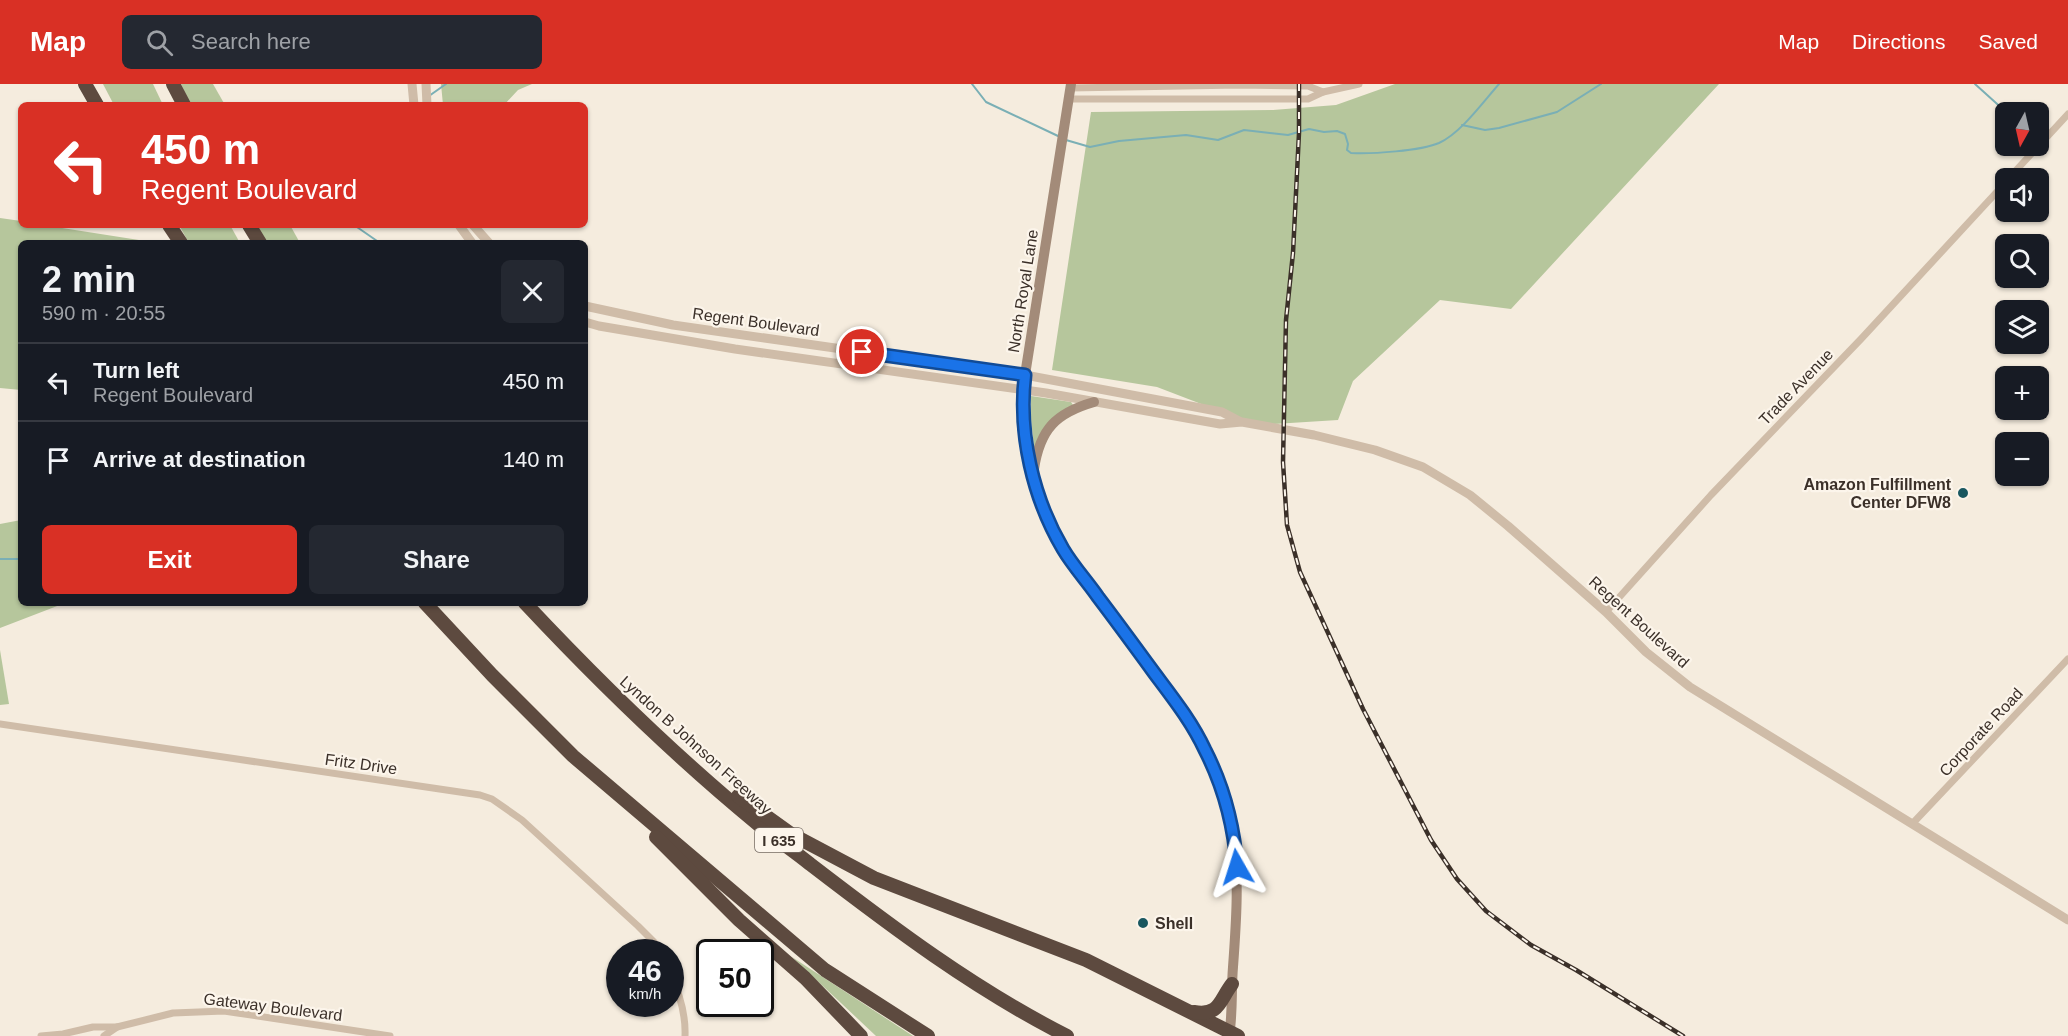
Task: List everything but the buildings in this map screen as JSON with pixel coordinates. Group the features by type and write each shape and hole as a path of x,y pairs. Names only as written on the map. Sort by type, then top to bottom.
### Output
{"highway":[{"path":"85,84 95,102"},
{"path":"173,84 182,102"},
{"path":"429,606 492,675 573,756 739,920 805,978 861,1036"},
{"name":"Lyndon B Johnson Freeway","path":"528,606 637,717 760,826 856,900 960,973 1000,999 1067,1036"},
{"path":"637,717 756,810 820,850 895,888 1042,941 1086,960 1232,1035"},
{"path":"573,756 825,970 928,1036"},
{"path":"1188,1011 1210,1012 1219,1006 1232,984"}],"main road":[{"name":"North Royal Lane","path":"1070,86 1023,390 1025,435 1033,475 1047,517 1064,550 1172,696 1205,750 1224,794 1230,817 1237,867 1232,1035"},
{"path":"1033,475 1038,448 1050,425 1068,411 1094,402"}],"street":[{"path":"412,84 414,102"},
{"path":"426,84 427,102"},
{"path":"1068,99 1308,99 1323,92 1359,84"},
{"path":"1239,85 1239,99"},
{"path":"1070,86 1308,86 1323,92"},
{"path":"2018,168 2068,114"},
{"name":"Trade Avenue","path":"1606,612 1711,495 1862,339 1995,194"},
{"path":"476,228 486,240"},
{"name":"Regent Boulevard","path":"588,307 673,325 1025,375 1222,412 1242,422"},
{"name":"Regent Boulevard","path":"588,323 735,349 1023,390 1220,424 1242,422 1314,435 1375,450 1423,467 1470,495 1606,612 1646,652 1690,687 2068,920"},
{"name":"Corporate Road","path":"1913,823 2068,658"},
{"name":"Fritz Drive","path":"0,724 480,795 492,800 522,820 651,939"},
{"name":"Gateway Boulevard","path":"41,1036 93,1027 117,1027 173,1013 224,1011 390,1036"},
{"path":"684,1017 685,1036"},
{"name":"Gateway Boulevard","path":"104,1036 117,1027"}],"green space":[{"path":"103,84 153,84 162,102 112,102"},
{"path":"181,84 213,84 223,102 190,102"},
{"path":"441,84 532,84 518,90 507,102 443,102"},
{"path":"1395,84 1719,84 1511,309 1440,300 1353,381 1338,420 1256,425 1157,387 1052,370 1091,112 1273,110 1336,105"},
{"path":"0,218 18,221 18,228 62,228 139,240 18,240 18,390 0,388"},
{"path":"181,228 232,228 238,240 187,240"},
{"path":"256,228 292,228 298,240 264,240"},
{"path":"1031,396 1071,402 1073,405 1034,448 1031,419"},
{"path":"18,521 18,606 57,606 0,628 0,524"},
{"path":"0,650 9,704 0,705"},
{"path":"792,957 913,1036 876,1036"}],"waterway":[{"path":"429,96 446,84"},
{"path":"972,84 986,102 1058,136"},
{"path":"1066,140 1090,147 1119,141 1186,135 1218,140 1244,130 1288,135 1309,129 1324,132 1337,131 1345,134 1347,150 1351,153 1408,150 1431,146 1447,138 1471,116 1499,84"},
{"path":"1462,125 1485,130 1557,112 1601,84"},
{"path":"1975,84 1995,102"},
{"path":"358,228 376,240"},
{"path":"0,559 18,559"}],"railway":[{"path":"1299,84 1293,253 1286,320 1283,462 1287,525 1300,572 1363,709 1431,840 1457,879 1486,911 1531,945 1683,1036"}],"place":[{"name":"Amazon Fulfillment Center DFW8","path":"1963,493"},
{"name":"Shell","path":"1143,923"}],"route":[{"path":"862,352 1025,375 1022,397 1027,447 1033,475 1047,517 1064,550 1193,727 1224,794 1235,843 1237,867"}]}
